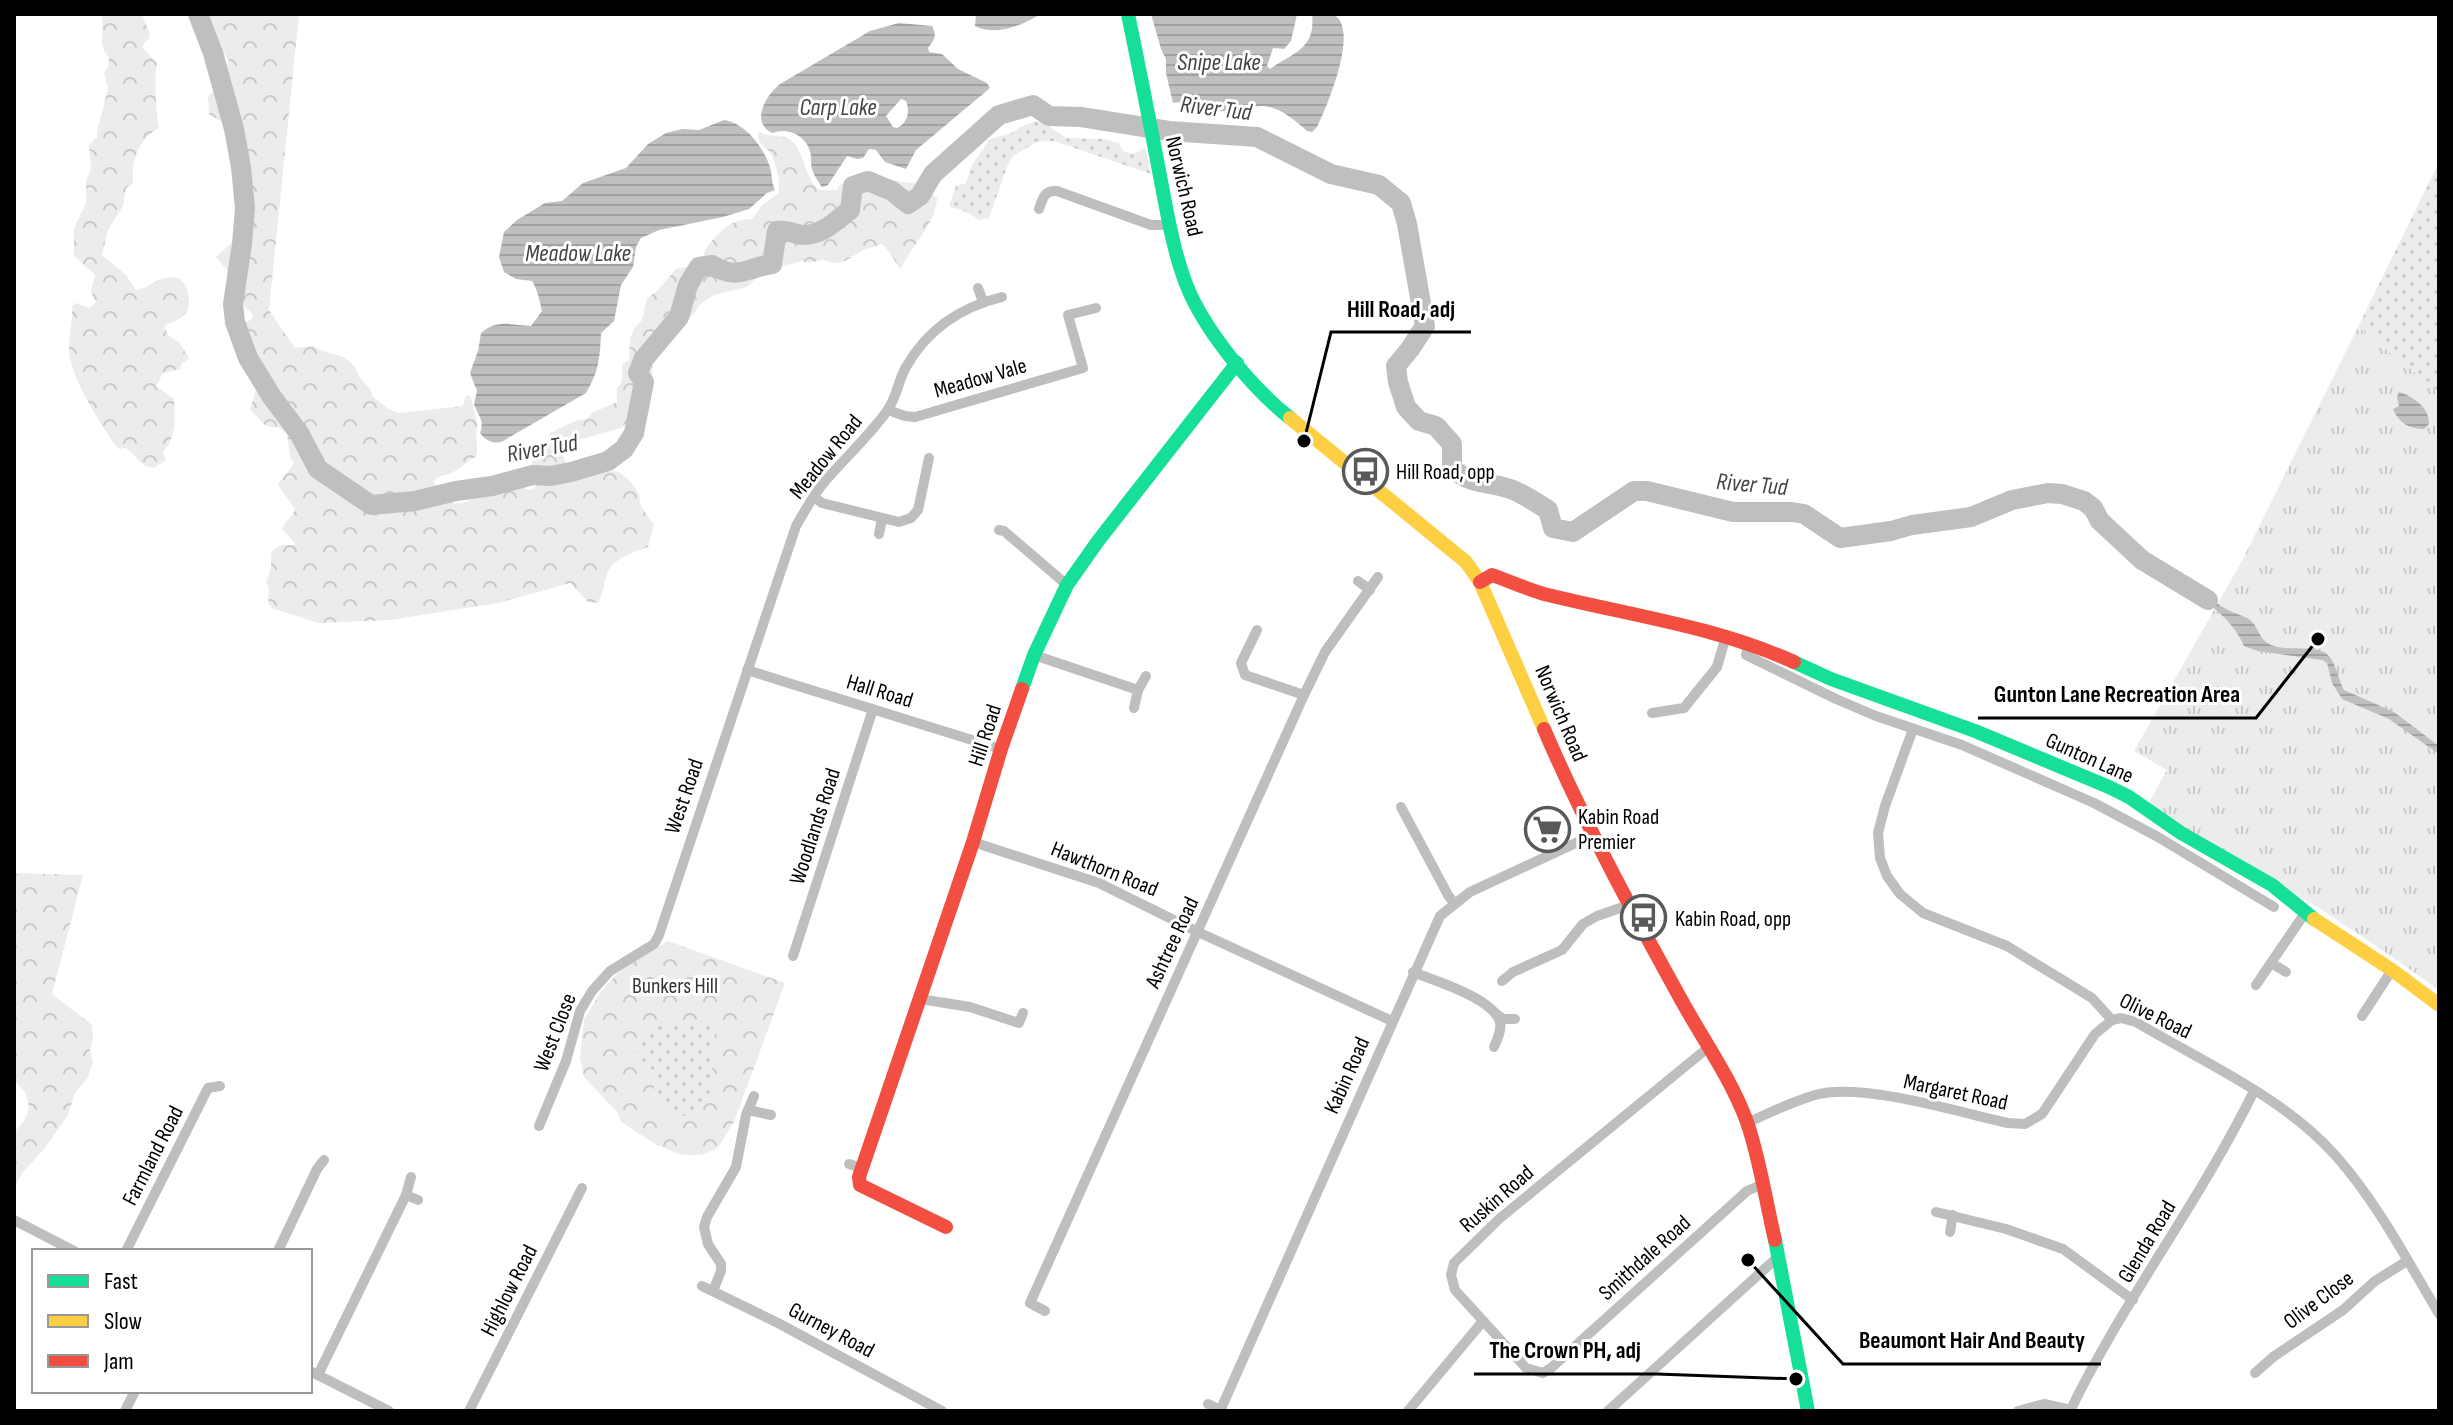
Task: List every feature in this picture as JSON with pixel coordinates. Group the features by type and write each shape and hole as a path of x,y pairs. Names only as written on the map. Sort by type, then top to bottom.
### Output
{"street":[{"name":"Norwich Road","path":"1128,14 1170,225 1186,284 1209,328 1278,409 1466,562 1480,582 1593,835 1732,1089 1747,1123 1763,1184 1808,1411"},
{"path":"1039,209 1044,195 1057,191 1151,225 1170,225"},
{"path":"978,288 983,302"},
{"name":"Meadow Road","path":"747,670 784,556 796,526 814,497 888,410 897,395 904,369 920,345 946,320 983,302 1002,297"},
{"path":"1065,302 1083,368"},
{"path":"1068,315 1096,308"},
{"name":"Hill Road","path":"939,1228 860,1185 855,1166 920,999 1034,655 1067,585 1237,363"},
{"name":"Meadow Vale","path":"888,410 915,417 1098,364"},
{"path":"814,497 822,503 882,519 899,522 911,518 918,510 929,458"},
{"path":"879,534 882,519"},
{"path":"999,530 1067,585"},
{"name":"Gunton Lane","path":"1480,582 1492,575 1541,593 1749,643 1831,679 1975,731 2109,787 2181,833 2253,872 2284,893 2305,913 2439,1005"},
{"name":"Ashtree Road","path":"1045,1311 1030,1303 1304,695 1325,652 1378,577"},
{"path":"1358,581 1370,590"},
{"path":"1257,630 1241,663 1245,675 1304,695"},
{"path":"1652,713 1684,708 1717,667 1726,636"},
{"name":"Gunton Lane","path":"1749,643 1746,655 1762,664 1836,699 1962,745 2094,803 2158,837 2274,907"},
{"path":"1034,655 1138,690"},
{"name":"Hall Road","path":"747,670 1001,749"},
{"name":"West Road","path":"659,935 747,670"},
{"path":"1134,708 1138,690 1146,676"},
{"name":"Woodlands Road","path":"793,956 873,709"},
{"name":"Olive Road","path":"1913,729 1878,833 1880,858 1887,876 1900,894 1923,913 2007,946 2092,998 2112,1020 2121,1018 2136,1022 2294,1118 2333,1153 2357,1181 2439,1314"},
{"path":"1401,807 1454,903"},
{"name":"Kabin Road","path":"1208,1404 1220,1410 1440,916 1470,892 1593,835"},
{"name":"Hawthorn Road","path":"973,842 1099,883 1392,1021"},
{"path":"1502,981 1513,972 1562,950 1583,924 1629,905"},
{"path":"2256,985 2305,913"},
{"name":"West Close","path":"539,1126 566,1061 580,1011 592,991 610,971 654,944 659,935"},
{"path":"2271,963 2286,972"},
{"path":"2362,1016 2392,970"},
{"path":"1413,972 1471,996 1503,1019 1515,1019"},
{"path":"920,999 970,1007 1019,1023 1023,1013"},
{"path":"1494,1012 1500,1022 1494,1047"},
{"name":"Margaret Road","path":"1747,1123 1815,1095 1851,1092 2025,1124 2042,1114 2095,1034 2112,1020"},
{"name":"Ruskin Road","path":"1483,1321 1455,1290 1451,1275 1454,1263 1499,1219 1710,1046"},
{"name":"Farmland Road","path":"127,1249 208,1088 220,1086"},
{"name":"Glenda Road","path":"2071,1410 2096,1361 2203,1183 2254,1091"},
{"path":"713,1291 721,1264 708,1244 704,1227 736,1167 754,1096"},
{"path":"748,1110 771,1115"},
{"path":"279,1249 324,1160"},
{"path":"389,1411 314,1373 406,1195 411,1177"},
{"name":"Smithdale Road","path":"1483,1321 1526,1368 1543,1373 1747,1191 1763,1184"},
{"name":"Highlow Road","path":"469,1411 582,1188"},
{"path":"406,1195 418,1200"},
{"path":"1936,1212 2033,1236 2063,1249 2133,1300"},
{"path":"1950,1232 1953,1215"},
{"path":"14,1220 70,1249"},
{"path":"1608,1411 1779,1256"},
{"name":"Olive Close","path":"2255,1373 2273,1357 2343,1310 2375,1281 2407,1261"},
{"name":"Gurney Road","path":"702,1286 791,1329 942,1411"},
{"path":"1408,1411 1483,1321"},
{"path":"125,1411 134,1393"},
{"path":"2018,1411 2044,1404 2071,1410"}],"green space":[{"path":"101,14 142,15 150,34 143,48 157,63 159,128 146,138 137,151 133,183 126,188 123,206 108,230 102,255 126,275 136,290 172,277 182,281 189,297 184,315 164,326 168,335 180,343 189,359 182,363 180,369 163,373 156,386 174,399 175,420 171,440 163,452 166,460 154,468 145,466 126,448 116,446 80,386 70,360 72,306 77,303 89,308 96,302 91,292 95,275 74,256 74,228 86,203 86,181 91,169 89,145 97,137 108,89 104,72 109,57 102,42"},
{"path":"206,14 299,14 269,310 295,348 313,346 349,361 373,397 389,409 399,413 463,406 465,397 469,395 478,426 476,457 433,482 455,504 467,502 479,492 495,491 510,483 534,489 536,483 532,462 549,441 550,433 586,419 617,402 622,365 629,360 630,338 642,320 647,298 677,268 699,262 720,232 738,221 752,219 763,204 778,194 775,163 760,142 758,131 791,140 819,190 837,190 856,176 917,183 937,198 936,208 901,269 882,244 863,250 845,261 801,261 772,270 747,287 714,295 699,305 685,322 663,330 654,338 651,398 621,428 564,444 561,451 566,463 619,472 639,494 641,506 654,525 648,547 622,558 608,571 598,603 588,602 570,583 498,603 390,620 318,623 272,608 268,603 269,587 266,582 271,568 271,552 281,545 295,543 282,529 295,509 278,485 294,462 290,457 287,434 280,428 266,426 250,410 262,363 246,328 246,322 251,320 253,314 240,302 238,289 216,257 240,235 252,213 251,162 242,135 209,114 208,97 229,61 211,34"},
{"path":"1036,121 1066,138 1104,139 1119,143 1123,151 1132,154 1145,148 1151,174 1054,141 1037,142 1013,156 989,218 979,220 949,206 956,186 966,183 972,165 990,139"},
{"path":"2439,162 2439,392 2358,327"},
{"path":"2358,327 2439,392 2439,990 2309,902 2148,804 2167,770 2134,751 2243,559"},
{"path":"14,873 83,875 52,994 92,1025 90,1050 93,1062 88,1077 75,1093 68,1115 14,1188 16,1130 26,1118 28,1105 25,1092 14,1081"},
{"name":"Bunkers Hill","path":"668,941 785,983 734,1122 718,1148 702,1155 682,1155 657,1145 621,1122 618,1113 584,1077 580,1058 584,1020 600,993 621,969","holes":["701,1021 712,1024 715,1032 710,1093 697,1112 675,1116 664,1111 655,1095 653,1072 639,1060 640,1037 652,1027"]},
{"path":"702,1021 712,1024 715,1032 710,1093 697,1112 675,1116 664,1111 655,1095 653,1071 639,1060 640,1037 652,1026"}],"water":[{"path":"976,14 1041,14 1017,26 992,30 975,26"},
{"name":"Snipe Lake","path":"1151,14 1297,14 1291,41 1284,49 1273,48 1267,66 1270,69 1307,42 1312,14 1332,14 1340,21 1344,34 1343,50 1334,86 1317,127 1312,132 1307,131 1286,115 1268,107 1223,111 1186,102 1173,103 1166,59"},
{"name":"Carp Lake","path":"899,23 932,26 934,37 929,52 942,54 958,69 987,83 990,88 916,150 906,169 885,162 876,150 869,149 863,158 847,156 828,185 822,187 813,172 806,143 791,132 772,133 765,128 762,108 780,84 870,31","holes":["901,99 906,101 906,120 901,126 893,127 886,116"]},
{"name":"Meadow Lake","path":"724,120 740,126 760,146 775,190 749,209 659,230 641,238 636,247 633,267 621,285 614,321 601,333 598,364 586,393 503,441 493,442 485,438 480,433 481,421 474,404 477,391 470,373 481,333 499,324 531,326 542,311 532,281 516,279 504,272 499,257 504,232 545,203 562,201 583,183 626,168 648,144 666,133 682,129 699,130"},
{"path":"2399,392 2410,396 2424,408 2429,424 2424,429 2405,424 2395,414 2393,409 2399,406"},
{"path":"2185,585 2250,620 2269,644 2324,652 2334,664 2344,690 2394,712 2439,746 2439,754 2389,719 2342,699 2332,683 2327,663 2322,660 2258,651 2244,646 2226,619"}],"waterway":[{"name":"River Tud","path":"198,14 213,53 241,167 245,208 233,304 235,322 248,358 299,433 318,469 371,505 415,501 533,475 551,476 608,461 624,449 634,433 644,382 638,373 643,360 679,317 688,285 699,267 712,265 735,273 772,264 777,231 803,235 823,230 850,210 853,186 868,181 892,191 908,204 920,196 933,174 999,115 1033,105 1049,116 1081,117 1169,131 1257,137 1331,174 1379,185 1401,203 1425,326 1396,366 1406,407 1419,421 1436,426 1452,444 1452,468 1459,474 1505,487 1531,499 1548,510 1553,528 1573,532 1634,491 1647,491 1733,512 1804,514 1840,538 1971,517 2012,500 2048,493 2062,494 2084,501 2093,508 2100,521 2142,560 2208,600"}],"traffic: fast":[{"path":"1128,14 1171,231 1186,284 1204,320 1230,357 1290,418"},
{"path":"1022,689 1034,655 1067,585 1237,363"},
{"path":"1794,662 1831,679 1975,731 2109,787 2272,885 2314,919"},
{"path":"1775,1240 1808,1411"}],"traffic: slow":[{"path":"1290,418 1466,562 1480,582 1544,729"},
{"path":"2314,919 2439,1005"}],"traffic: jam":[{"path":"1480,582 1492,575 1544,594 1733,639 1794,662"},
{"path":"946,1227 860,1185 859,1177 1022,689"},
{"path":"1544,729 1608,863 1740,1105 1756,1151 1775,1240"}],"place":[{"name":"Hill Road, adj","path":"1304,441"},
{"name":"Hill Road, opp","path":"1365,471"},
{"name":"Gunton Lane Recreation Area","path":"2318,639"},
{"name":"Kabin Road Premier","path":"1547,829"},
{"name":"Kabin Road, opp","path":"1644,918"},
{"name":"Beaumont Hair And Beauty","path":"1748,1260"},
{"name":"The Crown PH, adj","path":"1796,1379"}]}
